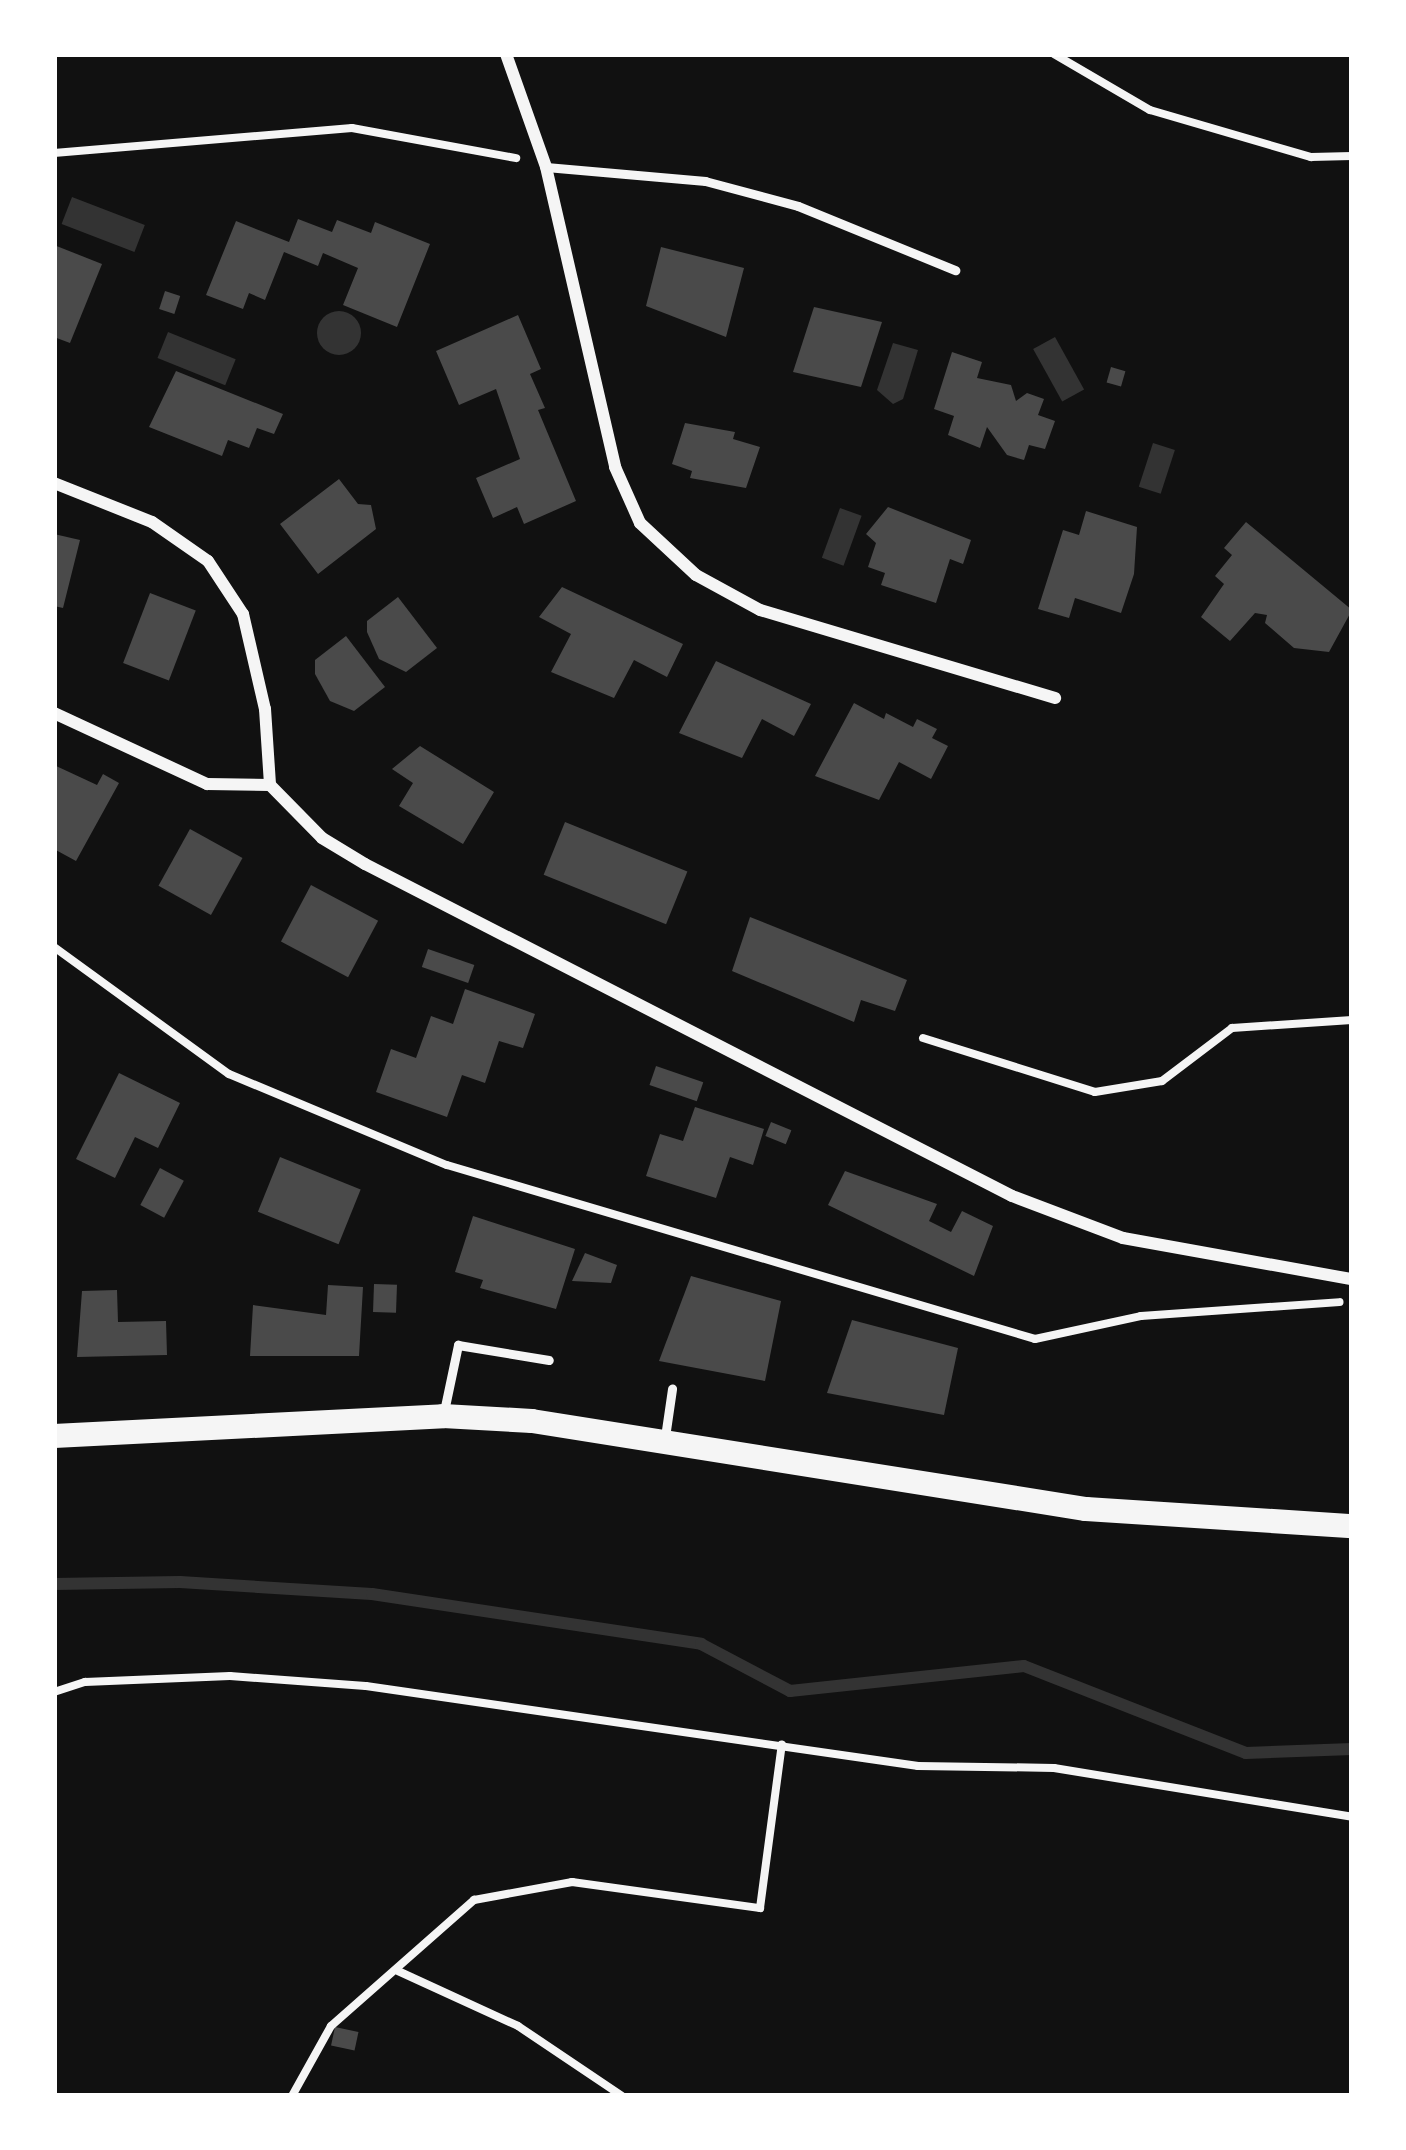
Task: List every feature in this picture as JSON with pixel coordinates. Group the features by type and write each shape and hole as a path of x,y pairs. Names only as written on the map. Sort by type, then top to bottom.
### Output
{"main road":[{"path":"54,1436 443,1416 665,1437 1086,1510 1352,1526"}],"street":[{"path":"506,54 545,167 615,467 640,524 696,575 760,610 1055,698"},
{"path":"54,483 152,522 208,561 243,614 265,709 270,785 322,838 1012,1196 1123,1238 1352,1279"},
{"path":"54,713 207,784 270,785"}],"lane":[{"path":"545,167 705,181 798,206 955,270"},
{"path":"443,1416 458,1345 550,1360"},
{"path":"665,1437 672,1389"}],"path":[{"path":"1054,54 1150,110 1311,157 1352,156"},
{"path":"54,153 352,128 545,167"},
{"path":"515,158 520,180"},
{"path":"54,947 229,1074 447,1165 681,1240 1036,1340 1141,1316 1331,1306 1352,1296"},
{"path":"923,1038 1095,1092 1162,1082 1232,1028 1352,1020"},
{"path":"54,1692 85,1682 253,1678 782,1744 918,1766 1054,1768 1352,1817"},
{"path":"292,2096 331,2026 474,1900 572,1882 760,1908 782,1744"},
{"path":"398,1971 518,2026 622,2096"}],"shaded area":[{"path":"72,197 145,225 134,252 62,224"},
{"path":"339,311 354,318 361,333 354,348 339,355 324,348 317,333 324,318"},
{"path":"168,332 236,359 225,385 158,358"},
{"path":"1055,337 1084,389 1062,402 1033,349"},
{"path":"893,343 918,350 903,399 893,404 877,390"},
{"path":"1153,443 1175,450 1161,494 1139,487"},
{"path":"840,508 862,516 843,566 822,558"}],"building":[{"path":"298,219 332,232 337,220 371,233 375,222 430,244 397,327 343,305 358,268 323,253 318,266 284,252 265,300 249,293 243,309 206,295 236,221 289,242"},
{"path":"54,245 102,264 70,343 54,337"},
{"path":"661,247 744,268 726,337 646,306"},
{"path":"165,291 180,296 174,314 159,309"},
{"path":"814,307 882,322 861,387 793,372"},
{"path":"518,315 541,369 530,374 545,408 538,410 576,501 524,524 517,507 493,518 476,478 520,459 496,389 459,405 436,351"},
{"path":"952,352 982,362 977,378 1011,385 1016,401 1027,393 1044,399 1038,415 1055,421 1045,449 1029,445 1024,460 1007,455 987,427 980,448 948,435 954,416 934,409"},
{"path":"1111,367 1125,371 1121,387 1107,382"},
{"path":"176,371 283,414 274,434 257,428 249,448 228,440 222,456 149,427"},
{"path":"685,423 735,432 733,439 760,447 746,488 690,478 692,471 672,464"},
{"path":"339,479 358,504 371,505 376,529 318,574 280,524"},
{"path":"888,507 971,540 963,564 950,559 936,603 881,585 885,573 868,567 876,543 866,534"},
{"path":"1086,511 1137,527 1134,574 1121,613 1075,598 1069,618 1038,609 1063,530 1079,535"},
{"path":"1246,522 1352,610 1329,652 1294,648 1265,623 1267,615 1255,613 1230,641 1201,617 1224,584 1215,576 1232,555 1224,548"},
{"path":"54,534 80,540 63,608 54,606"},
{"path":"562,587 683,644 667,677 634,660 614,698 551,672 571,634 539,617"},
{"path":"150,593 196,611 169,681 123,663"},
{"path":"398,597 437,648 406,672 379,659 367,632 367,621"},
{"path":"346,636 385,687 354,711 330,701 315,674 315,660"},
{"path":"716,661 811,704 794,736 762,719 742,758 679,733"},
{"path":"854,703 884,719 886,713 913,727 917,719 937,729 932,738 948,746 931,779 899,762 879,800 815,776"},
{"path":"420,746 494,792 463,844 399,806 413,783 392,769"},
{"path":"54,765 97,785 103,774 119,783 76,861 54,849"},
{"path":"565,822 687,871 666,924 544,875"},
{"path":"190,829 242,858 211,915 158,886"},
{"path":"311,885 378,921 348,977 281,942"},
{"path":"750,917 907,980 895,1011 861,1000 854,1022 732,971"},
{"path":"428,949 474,965 468,983 422,967"},
{"path":"465,989 535,1014 523,1048 499,1041 485,1083 462,1075 447,1117 376,1092 391,1049 416,1058 431,1016 453,1024"},
{"path":"656,1066 703,1082 697,1101 649,1085"},
{"path":"119,1073 180,1103 158,1148 135,1137 115,1178 76,1159"},
{"path":"695,1107 764,1129 753,1165 730,1157 716,1198 646,1176 660,1134 683,1141"},
{"path":"771,1122 791,1130 786,1144 765,1136"},
{"path":"280,1157 361,1190 339,1244 258,1212"},
{"path":"160,1168 184,1181 164,1218 140,1205"},
{"path":"845,1171 937,1204 929,1221 951,1232 962,1211 993,1226 974,1276 828,1205"},
{"path":"473,1216 575,1249 556,1309 480,1288 483,1280 455,1272"},
{"path":"585,1253 617,1265 611,1283 572,1281"},
{"path":"691,1276 781,1301 765,1381 659,1361"},
{"path":"374,1284 397,1285 396,1313 373,1312"},
{"path":"328,1285 363,1287 359,1356 250,1356 253,1305 326,1315"},
{"path":"117,1290 118,1322 166,1321 167,1355 77,1357 82,1291"},
{"path":"852,1320 958,1348 944,1415 827,1393"},
{"path":"335,2027 358,2032 355,2051 331,2046"}],"waterway":[{"path":"54,1584 180,1582 372,1594 701,1644 790,1691 1024,1666 1246,1753 1352,1749"}]}
